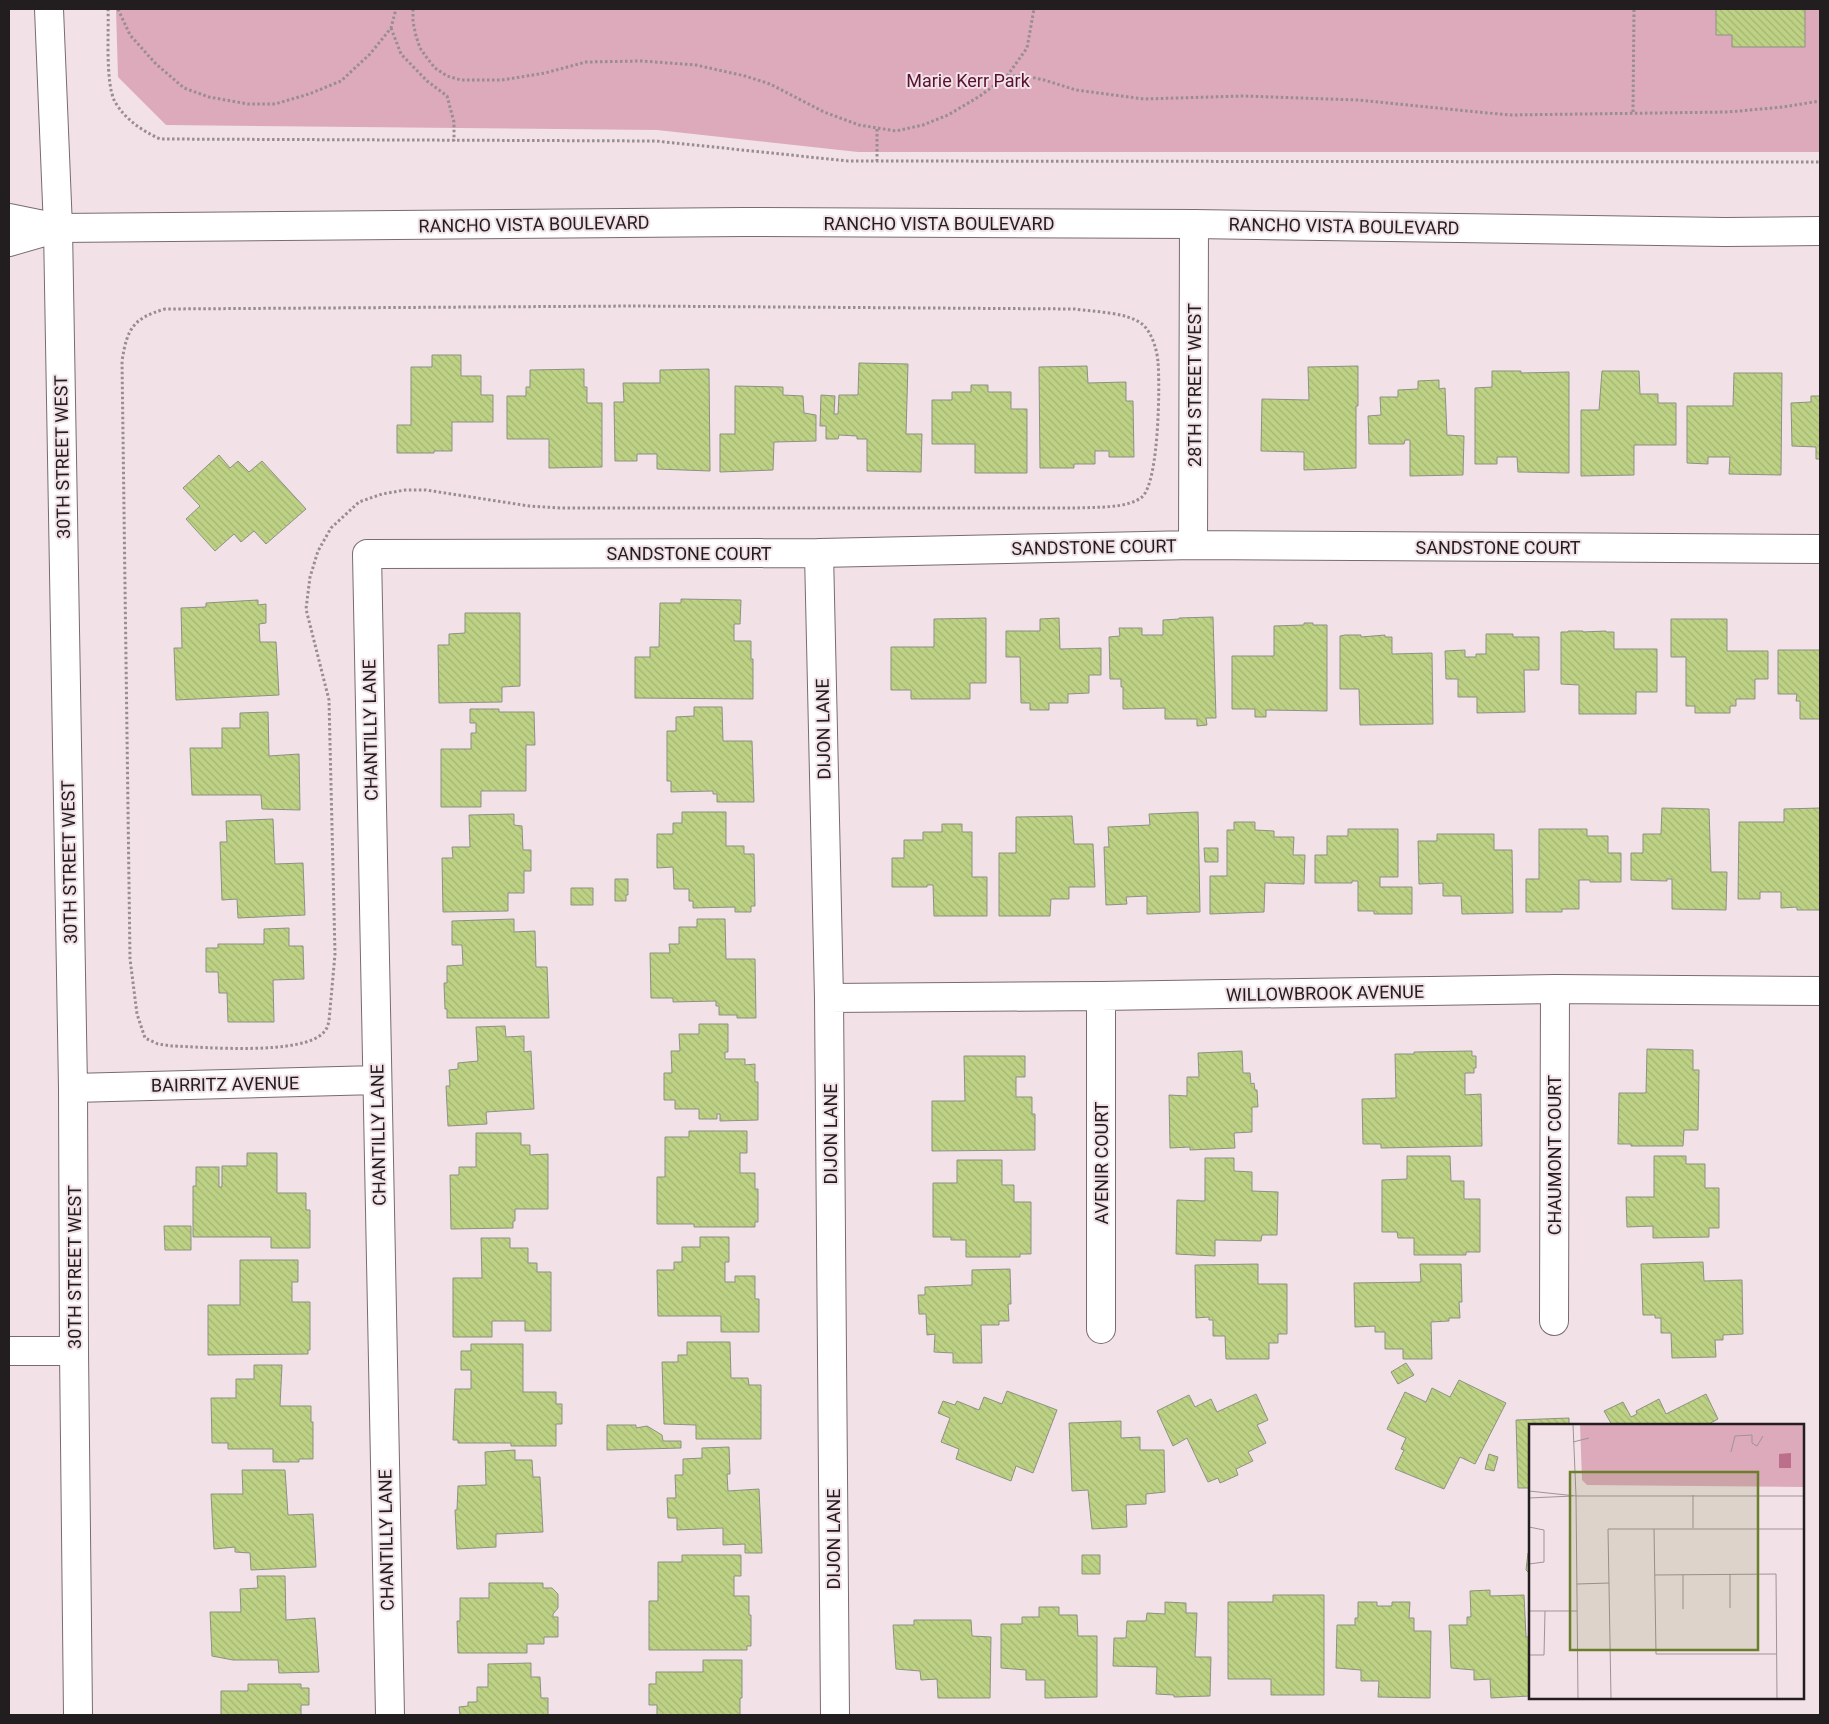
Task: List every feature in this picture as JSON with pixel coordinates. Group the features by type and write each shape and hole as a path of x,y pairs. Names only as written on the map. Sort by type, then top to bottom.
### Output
{"street":[{"name":"30TH STREET WEST","path":"49,9 58,228 73,1088 78,1715"},
{"name":"RANCHO VISTA BOULEVARD","path":"9,218 58,228 732,222 1194,224 1725,232 1820,231"},
{"name":"28TH STREET WEST","path":"1193,545 1194,224"},
{"name":"RANCHO VISTA BOULEVARD","path":"9,242 58,228"},
{"name":"SANDSTONE COURT","path":"367,554 820,552 1193,545 1820,549"},
{"name":"DIJON LANE","path":"820,552 829,998 835,1715"},
{"name":"CHANTILLY LANE","path":"367,554 390,1715"},
{"name":"WILLOWBROOK AVENUE","path":"829,998 1554,989 1820,991"},
{"name":"CHAUMONT COURT","path":"1554,989 1554,1321"},
{"name":"AVENIR COURT","path":"1101,996 1101,1329"},
{"name":"BAIRRITZ AVENUE","path":"73,1088 377,1080"},
{"path":"9,1351 74,1351"}],"path":[{"path":"108,9 109,78 114,100 126,117 142,130 160,139 656,141 848,161 1820,162"},
{"path":"118,9 130,35 156,64 184,88 209,97 248,104 275,104 309,94 341,81 370,54 391,28 396,9"},
{"path":"413,9 416,36 426,58 435,68 447,76 461,80 502,80 546,73 586,62 642,61 696,65 745,76 770,84 824,112 859,125 896,131 923,125 948,115 980,96 1007,76 1028,48 1034,9"},
{"path":"1633,112 1634,9"},
{"path":"391,28 401,54 427,81 447,96 454,122 454,141"},
{"path":"1007,76 1026,76 1083,92 1144,99 1243,96 1357,100 1508,115 1728,112 1783,107 1820,101"},
{"path":"877,129 877,161"}],"green space":[{"name":"Marie Kerr Park","path":"116,9 1820,9 1820,152 858,152 657,130 166,125 118,77"}],"building":[{"path":"1716,9 1805,9 1805,47 1732,47 1732,35 1716,35"},
{"path":"432,355 461,355 461,376 481,376 481,395 493,395 493,422 452,422 452,451 397,453 397,425 411,425 411,367 432,367"},
{"path":"859,363 908,364 906,434 922,434 921,472 867,471 867,439 857,439 857,436 839,435 838,439 826,439 826,426 820,426 821,395 835,396 834,414 838,414 839,395 858,395"},
{"path":"1087,366 1088,383 1126,382 1126,401 1133,401 1134,457 1109,457 1109,451 1095,451 1095,464 1074,464 1074,468 1040,468 1039,367"},
{"path":"1358,366 1356,468 1304,470 1304,452 1261,451 1262,399 1309,400 1308,367"},
{"path":"584,369 584,387 587,387 587,403 602,403 602,467 549,468 549,439 507,439 507,396 526,396 526,387 530,387 530,370"},
{"path":"709,369 710,471 657,469 657,454 637,454 637,461 615,461 614,402 624,402 623,383 660,383 660,370"},
{"path":"1492,371 1521,371 1521,373 1569,372 1569,473 1518,472 1517,457 1497,457 1497,464 1475,464 1475,388 1492,387"},
{"path":"1602,371 1639,371 1640,394 1658,394 1658,403 1676,403 1676,445 1634,445 1634,475 1581,476 1581,410 1599,410"},
{"path":"1734,373 1782,373 1781,475 1729,474 1730,457 1708,457 1708,464 1687,463 1687,406 1733,406"},
{"path":"1439,380 1439,389 1445,388 1447,435 1464,436 1463,475 1410,476 1410,440 1405,440 1404,444 1369,444 1368,416 1381,415 1380,397 1398,397 1398,390 1418,389 1418,381"},
{"path":"971,385 988,385 988,392 1011,392 1011,409 1027,409 1027,473 975,473 975,444 932,444 932,400 952,400 952,392 971,392"},
{"path":"735,386 783,387 783,395 803,396 804,413 816,415 816,441 774,442 773,470 720,472 720,434 735,434"},
{"path":"1811,396 1820,396 1820,459 1816,459 1816,447 1792,446 1791,403 1811,402"},
{"path":"219,455 230,468 238,461 249,472 262,461 306,509 266,544 254,531 241,542 234,534 215,551 186,519 200,506 183,488"},
{"path":"681,599 741,600 740,624 734,624 734,641 751,641 753,699 635,698 635,657 650,657 650,647 659,647 660,603 681,603"},
{"path":"258,600 258,605 266,604 266,623 259,624 260,642 276,642 279,695 176,700 174,648 182,648 181,608 206,607 206,603"},
{"path":"465,613 520,613 520,686 502,687 502,702 439,703 438,645 449,645 449,634 465,633"},
{"path":"1213,617 1216,718 1206,718 1207,725 1197,726 1197,719 1165,719 1165,708 1123,709 1121,679 1110,679 1109,637 1120,636 1119,628 1142,628 1142,635 1163,635 1163,620"},
{"path":"986,618 986,683 970,683 970,699 911,699 911,690 891,690 891,647 934,647 934,619"},
{"path":"1059,618 1060,649 1101,648 1101,675 1089,675 1089,693 1068,694 1068,703 1049,703 1049,710 1030,710 1030,703 1021,703 1020,657 1006,657 1006,631 1040,631 1040,619"},
{"path":"1671,619 1727,619 1727,651 1768,651 1768,679 1755,679 1755,699 1736,699 1736,706 1730,706 1730,713 1695,713 1695,706 1686,706 1686,657 1671,657"},
{"path":"1304,623 1327,625 1327,711 1266,710 1266,717 1255,717 1255,709 1232,709 1232,656 1274,656 1274,626 1304,625"},
{"path":"1561,632 1614,632 1614,649 1657,649 1657,692 1636,692 1636,714 1579,714 1579,685 1561,684"},
{"path":"1486,634 1513,634 1513,637 1539,637 1539,670 1524,670 1525,712 1477,713 1477,697 1458,697 1458,679 1446,679 1445,651 1465,650 1465,657 1476,657 1476,654 1486,654"},
{"path":"1361,635 1361,637 1385,635 1385,637 1392,637 1392,654 1432,653 1433,724 1360,725 1359,689 1340,689 1340,636"},
{"path":"1778,650 1820,650 1820,719 1800,719 1800,701 1796,701 1797,694 1778,694"},
{"path":"694,707 722,707 723,741 752,741 754,802 717,802 717,794 713,794 713,791 671,792 671,781 667,781 667,731 676,731 676,717 694,716"},
{"path":"470,709 499,709 499,712 534,712 535,745 526,745 526,791 481,791 481,807 441,807 441,749 471,749 471,733 476,733 476,723 470,723"},
{"path":"268,712 269,756 299,754 300,810 262,809 261,795 192,795 190,748 222,748 222,728 240,728 240,713"},
{"path":"1662,808 1709,809 1711,872 1727,872 1726,910 1672,909 1672,879 1667,879 1667,881 1631,880 1631,853 1643,853 1643,834 1661,834"},
{"path":"1820,808 1820,910 1797,910 1797,907 1781,908 1781,892 1760,892 1760,899 1738,899 1739,822 1784,822 1784,809"},
{"path":"682,812 726,812 726,846 744,846 744,854 754,854 755,906 751,906 751,912 735,912 735,907 693,908 693,901 689,901 689,889 674,889 673,867 657,868 657,834 673,834 673,823 682,823"},
{"path":"1198,812 1200,912 1147,914 1147,896 1126,897 1127,904 1106,905 1104,847 1109,847 1108,827 1150,825 1149,814"},
{"path":"514,814 514,825 522,826 523,850 531,850 531,871 524,871 524,893 508,893 508,911 443,912 442,858 453,858 452,847 470,847 469,815"},
{"path":"1072,816 1074,844 1093,844 1095,887 1069,887 1069,899 1051,899 1050,916 999,916 999,853 1016,853 1016,817"},
{"path":"273,819 275,864 303,863 305,915 238,918 237,899 222,900 220,842 227,842 226,821"},
{"path":"1234,822 1255,822 1255,830 1274,831 1274,837 1294,837 1293,855 1305,855 1304,884 1265,883 1264,912 1210,914 1210,876 1227,876 1227,830 1234,830"},
{"path":"942,824 962,824 962,832 972,832 972,877 987,877 987,916 934,916 933,885 927,885 927,887 892,887 892,858 904,858 904,840 923,840 923,832 942,832"},
{"path":"1348,829 1398,829 1398,877 1380,877 1380,887 1412,887 1412,914 1374,914 1374,911 1358,911 1358,881 1352,881 1352,883 1315,883 1315,855 1327,855 1327,836 1348,836"},
{"path":"1539,829 1587,829 1587,836 1608,836 1608,853 1621,853 1621,882 1579,880 1579,909 1562,909 1562,912 1526,912 1526,879 1539,879"},
{"path":"1437,834 1494,834 1494,850 1512,850 1513,913 1462,914 1461,896 1443,896 1443,883 1419,884 1418,841 1437,841"},
{"path":"1204,848 1218,848 1218,862 1205,862"},
{"path":"615,879 628,879 626,901 615,901"},
{"path":"571,888 593,888 593,905 571,905"},
{"path":"514,919 514,932 535,931 536,967 547,967 549,1018 447,1018 444,983 447,983 447,966 463,965 462,945 452,945 452,921"},
{"path":"697,919 725,919 726,959 755,959 756,1018 737,1018 737,1015 719,1015 719,1006 716,1006 716,1001 673,1002 673,998 651,998 650,953 670,953 669,944 679,944 679,927 697,927"},
{"path":"289,928 289,946 303,946 304,979 273,980 274,1022 228,1022 227,993 219,993 218,972 206,972 206,948 218,948 218,944 264,944 264,929"},
{"path":"699,1024 728,1024 728,1052 725,1052 725,1059 745,1059 745,1065 755,1064 755,1082 758,1082 758,1120 720,1121 720,1114 717,1114 717,1119 699,1119 699,1109 675,1109 675,1100 664,1100 664,1073 672,1073 671,1051 680,1051 679,1034 699,1034"},
{"path":"505,1026 506,1037 524,1036 524,1052 531,1051 534,1109 486,1112 487,1124 448,1126 446,1086 450,1086 449,1070 458,1069 458,1063 478,1061 476,1027"},
{"path":"1647,1049 1693,1050 1693,1070 1699,1070 1698,1130 1684,1130 1683,1146 1631,1146 1631,1144 1618,1144 1619,1093 1646,1093"},
{"path":"1242,1051 1243,1073 1250,1073 1251,1084 1254,1083 1255,1090 1257,1090 1258,1107 1252,1107 1252,1132 1234,1133 1235,1148 1190,1150 1190,1147 1170,1148 1169,1095 1187,1096 1187,1077 1199,1077 1198,1053"},
{"path":"1472,1051 1472,1056 1476,1056 1476,1068 1474,1068 1474,1073 1465,1073 1465,1095 1481,1094 1482,1146 1381,1148 1381,1144 1363,1144 1362,1099 1396,1098 1395,1054"},
{"path":"964,1056 1025,1056 1025,1077 1016,1077 1016,1097 1032,1097 1032,1114 1035,1114 1035,1150 932,1151 932,1101 965,1101"},
{"path":"689,1131 747,1131 747,1153 740,1153 740,1173 755,1173 755,1189 758,1189 758,1222 755,1222 755,1227 694,1227 694,1224 657,1224 657,1177 665,1177 665,1137 689,1137"},
{"path":"476,1133 521,1133 521,1145 530,1145 530,1155 548,1154 548,1209 515,1209 513,1228 451,1229 450,1175 459,1175 459,1167 476,1167"},
{"path":"247,1153 277,1153 277,1193 306,1193 306,1210 310,1210 310,1248 271,1248 271,1237 193,1237 193,1186 196,1186 196,1167 219,1167 219,1187 222,1187 222,1166 247,1166"},
{"path":"1407,1156 1450,1156 1451,1181 1464,1181 1464,1199 1480,1199 1480,1252 1466,1252 1466,1255 1414,1255 1414,1238 1398,1238 1397,1232 1382,1232 1382,1180 1407,1179"},
{"path":"1654,1156 1686,1156 1686,1164 1705,1164 1705,1188 1719,1188 1719,1228 1709,1228 1709,1237 1653,1238 1653,1226 1627,1227 1626,1197 1654,1197"},
{"path":"1205,1158 1234,1158 1234,1171 1252,1172 1252,1191 1278,1192 1277,1235 1262,1235 1261,1241 1215,1240 1215,1256 1176,1254 1177,1200 1205,1201"},
{"path":"957,1160 1002,1160 1002,1185 1014,1185 1014,1202 1031,1202 1031,1254 1020,1254 1020,1257 966,1257 966,1240 951,1240 951,1237 933,1237 933,1183 957,1183"},
{"path":"164,1226 191,1226 191,1250 165,1250"},
{"path":"700,1237 729,1237 729,1262 725,1262 725,1282 735,1282 735,1276 755,1276 755,1299 759,1299 759,1332 721,1332 721,1316 658,1316 657,1270 674,1270 674,1262 682,1262 682,1247 700,1247"},
{"path":"481,1238 510,1238 510,1248 528,1248 528,1263 537,1263 537,1272 551,1272 551,1331 525,1331 525,1321 492,1321 492,1337 453,1337 453,1278 482,1278"},
{"path":"240,1260 298,1260 298,1282 292,1282 292,1302 310,1302 310,1350 308,1350 308,1354 208,1355 208,1305 240,1305"},
{"path":"1703,1262 1704,1281 1742,1280 1743,1334 1723,1335 1723,1340 1715,1340 1716,1357 1672,1358 1671,1333 1661,1333 1661,1318 1655,1318 1655,1315 1643,1315 1641,1264"},
{"path":"1258,1264 1258,1284 1287,1284 1287,1334 1278,1334 1278,1343 1269,1343 1269,1359 1226,1359 1225,1336 1213,1336 1213,1320 1209,1320 1209,1317 1196,1318 1195,1265"},
{"path":"1420,1264 1461,1264 1462,1302 1459,1302 1460,1318 1449,1318 1449,1321 1431,1322 1432,1359 1403,1359 1403,1349 1385,1349 1385,1332 1375,1332 1375,1326 1355,1327 1354,1283 1421,1282"},
{"path":"1010,1269 1011,1304 1008,1304 1009,1321 999,1321 999,1325 981,1325 982,1363 953,1363 953,1353 934,1352 935,1334 927,1335 926,1314 919,1314 918,1295 925,1295 925,1287 972,1285 972,1270"},
{"path":"687,1342 730,1342 731,1378 748,1378 749,1385 761,1385 761,1439 696,1439 696,1425 664,1424 662,1362 678,1362 678,1355 687,1355"},
{"path":"471,1344 523,1344 523,1392 556,1392 556,1404 562,1404 562,1424 556,1424 556,1446 511,1446 511,1443 458,1443 458,1440 453,1440 455,1389 471,1389 471,1370 461,1370 461,1351 471,1351"},
{"path":"1406,1363 1414,1375 1398,1384 1391,1372"},
{"path":"254,1365 282,1365 280,1406 311,1406 313,1459 299,1459 299,1462 273,1462 273,1449 228,1449 228,1443 212,1443 211,1398 236,1398 236,1379 254,1379"},
{"path":"1459,1380 1506,1403 1475,1464 1460,1457 1444,1489 1395,1469 1404,1450 1401,1449 1406,1438 1387,1429 1405,1392 1426,1402 1432,1388 1450,1397"},
{"path":"1007,1391 1057,1410 1033,1473 1016,1466 1011,1481 956,1459 959,1449 941,1442 950,1418 938,1413 943,1401 955,1405 957,1401 979,1410 984,1397 1002,1404"},
{"path":"1256,1394 1268,1420 1257,1425 1266,1443 1248,1452 1253,1461 1236,1469 1238,1475 1220,1483 1218,1478 1208,1482 1187,1438 1173,1446 1157,1411 1189,1395 1195,1407 1211,1399 1217,1412"},
{"path":"1706,1394 1718,1419 1709,1424 1611,1424 1604,1411 1623,1402 1631,1417 1637,1414 1636,1411 1659,1399 1666,1414"},
{"path":"1569,1418 1569,1424 1529,1424 1529,1488 1518,1488 1516,1420"},
{"path":"1121,1421 1121,1438 1140,1437 1140,1450 1164,1450 1165,1492 1146,1494 1146,1504 1126,1505 1127,1527 1092,1529 1088,1490 1072,1491 1069,1423"},
{"path":"607,1425 636,1425 636,1428 647,1426 662,1435 663,1441 681,1441 681,1448 607,1450"},
{"path":"729,1447 730,1474 727,1474 728,1491 759,1489 762,1553 745,1553 745,1544 723,1545 723,1528 677,1530 677,1518 668,1518 667,1498 676,1498 675,1475 683,1475 683,1459 702,1458 702,1448"},
{"path":"515,1450 515,1460 532,1460 533,1477 540,1477 543,1532 496,1534 496,1547 457,1549 455,1510 457,1510 458,1486 486,1485 485,1452"},
{"path":"1489,1454 1498,1457 1494,1471 1485,1469"},
{"path":"242,1470 285,1470 288,1515 313,1514 316,1567 251,1570 250,1553 235,1552 235,1547 214,1549 211,1494 243,1494"},
{"path":"1528,1553 1529,1553 1529,1573 1526,1570"},
{"path":"682,1555 741,1555 741,1576 734,1576 734,1596 749,1596 751,1646 747,1646 747,1650 649,1650 649,1601 658,1601 658,1562 682,1562"},
{"path":"1082,1555 1100,1555 1100,1574 1082,1574"},
{"path":"257,1576 285,1576 286,1620 315,1618 319,1672 279,1673 278,1660 233,1660 212,1656 210,1612 241,1612 240,1589 258,1588"},
{"path":"489,1583 543,1583 543,1588 552,1588 558,1594 558,1608 553,1617 558,1617 558,1637 544,1637 544,1644 527,1644 527,1653 458,1653 457,1621 460,1621 460,1598 489,1598"},
{"path":"1490,1590 1490,1596 1524,1595 1526,1637 1529,1637 1529,1696 1491,1698 1490,1679 1474,1680 1474,1670 1451,1668 1449,1625 1467,1625 1467,1617 1471,1617 1470,1591"},
{"path":"1273,1595 1324,1595 1324,1695 1271,1695 1271,1679 1228,1679 1228,1602 1273,1602"},
{"path":"1165,1602 1186,1603 1186,1613 1197,1613 1195,1657 1211,1657 1210,1696 1174,1697 1174,1695 1156,1694 1157,1667 1113,1666 1114,1638 1126,1638 1127,1621 1146,1621 1147,1613 1165,1614"},
{"path":"1358,1602 1377,1602 1377,1606 1392,1606 1392,1602 1410,1602 1409,1618 1414,1618 1414,1631 1431,1631 1430,1698 1378,1697 1379,1681 1361,1681 1361,1670 1336,1668 1337,1625 1355,1625 1355,1618 1358,1618"},
{"path":"1039,1607 1059,1607 1059,1615 1077,1615 1078,1636 1097,1636 1097,1697 1045,1698 1045,1680 1026,1680 1026,1670 1001,1668 1001,1624 1022,1624 1022,1617 1039,1617"},
{"path":"914,1620 971,1620 972,1636 991,1637 990,1698 938,1698 937,1679 921,1680 920,1671 896,1669 893,1625 914,1625"},
{"path":"703,1660 742,1660 740,1715 657,1715 657,1705 649,1705 649,1684 656,1684 656,1672 703,1672"},
{"path":"531,1663 531,1677 540,1677 541,1698 548,1698 548,1715 460,1715 459,1707 468,1706 468,1702 477,1702 477,1687 488,1687 488,1664"},
{"path":"248,1684 301,1684 301,1688 309,1688 309,1705 301,1705 301,1715 221,1715 221,1691 248,1691"}]}
